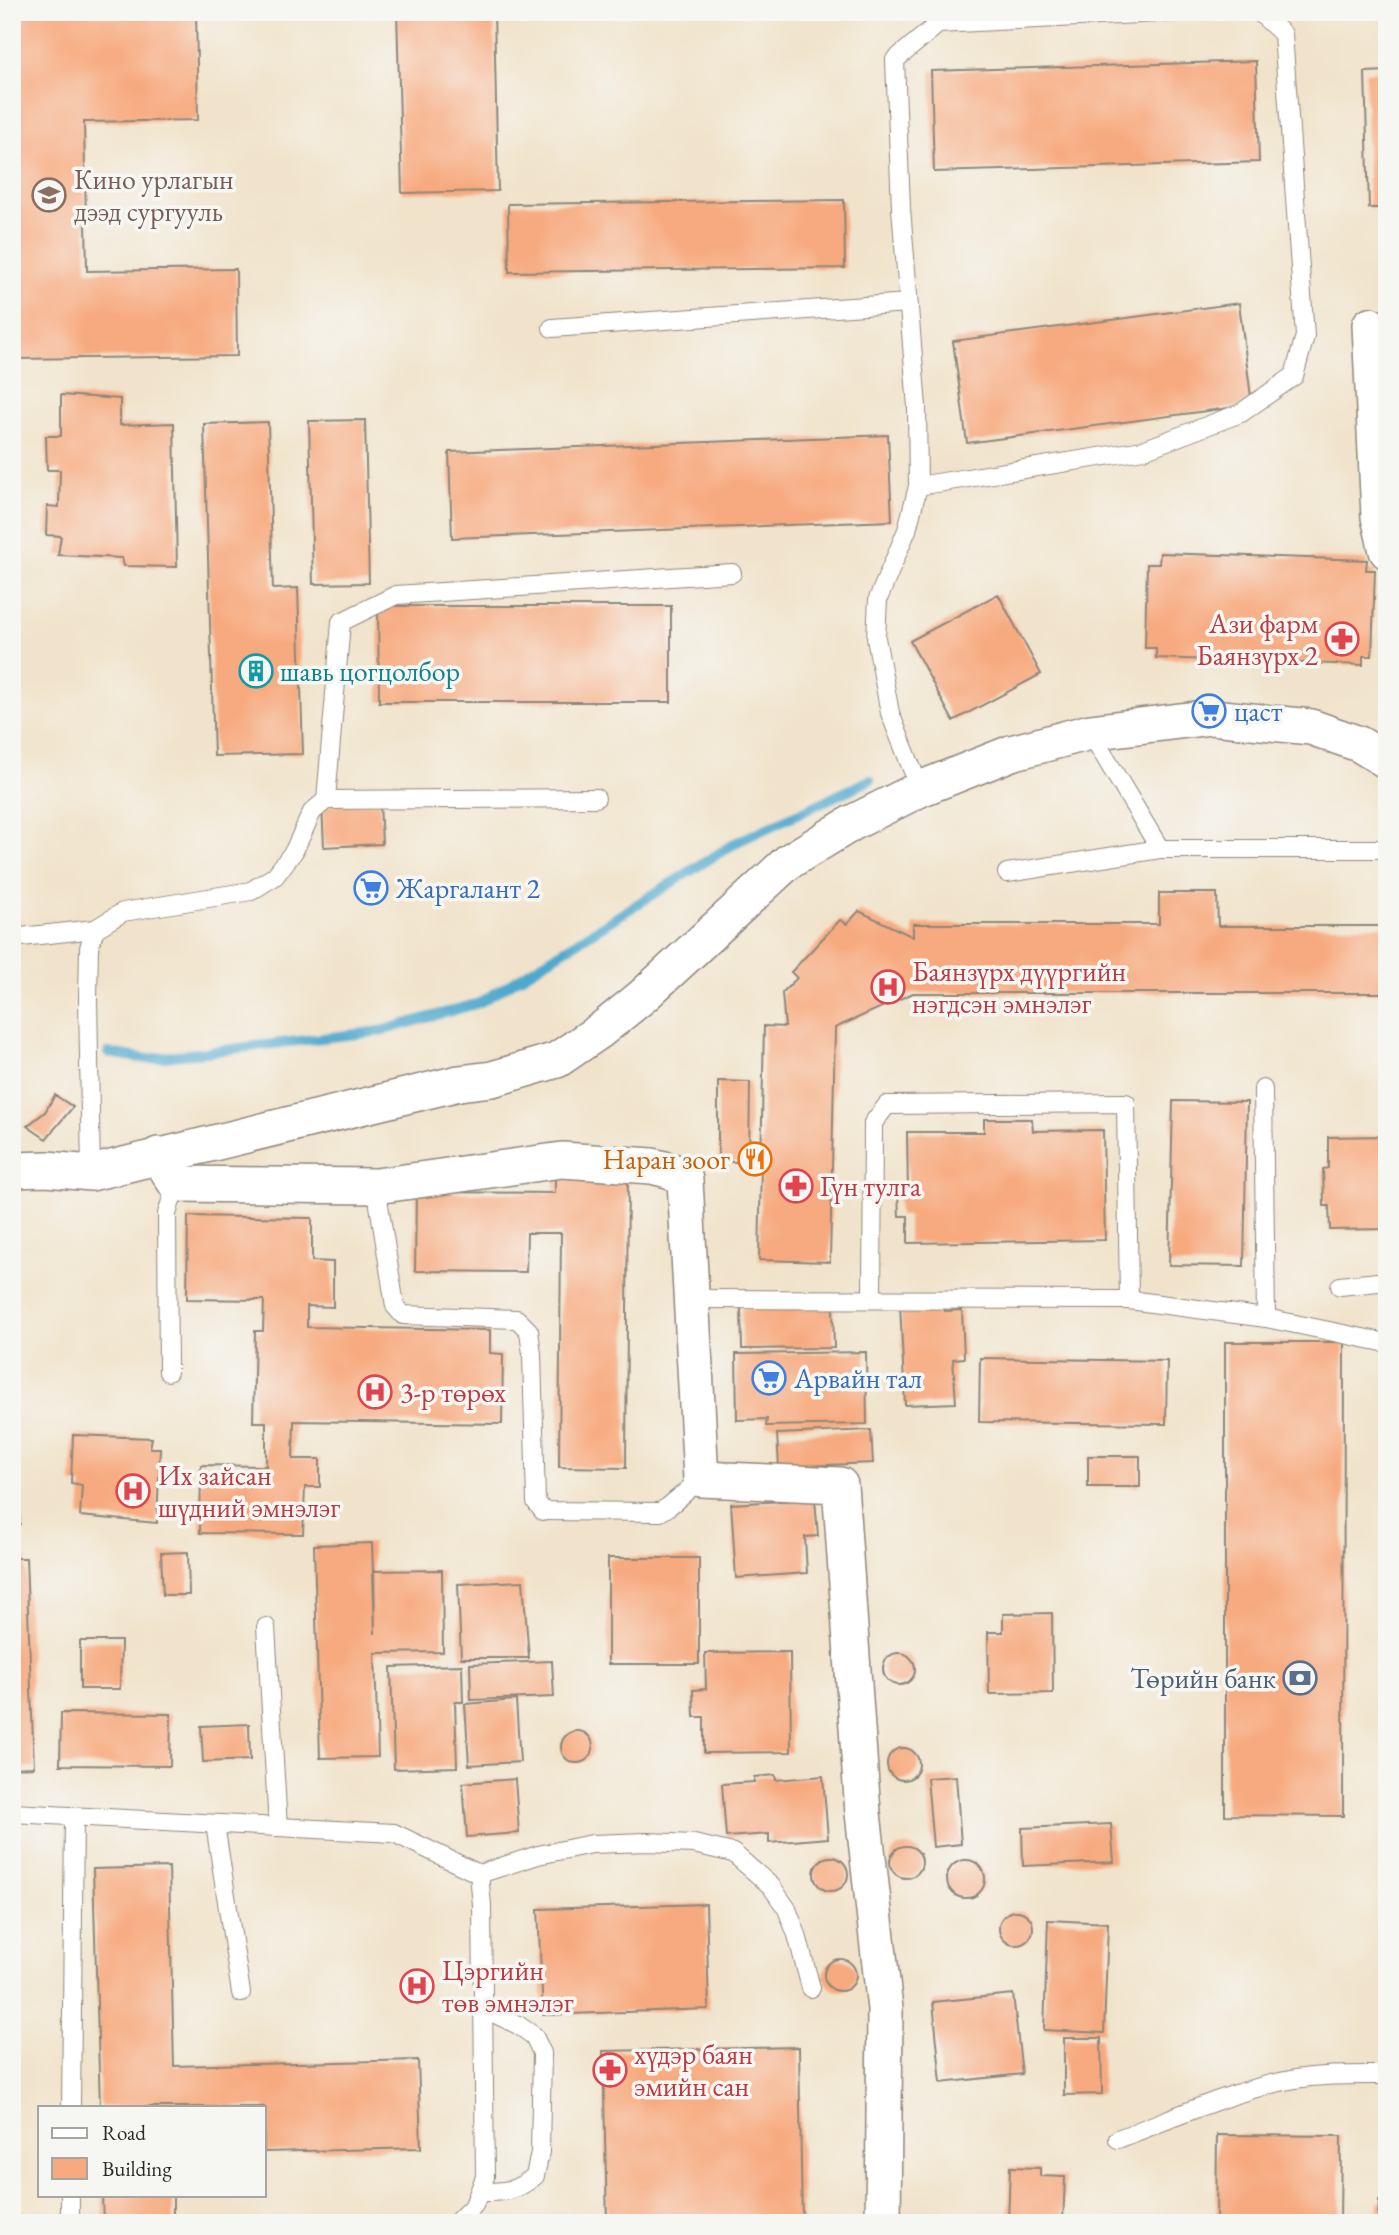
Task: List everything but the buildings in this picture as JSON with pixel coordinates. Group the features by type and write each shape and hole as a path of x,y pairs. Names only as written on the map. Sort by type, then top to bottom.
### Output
{"street":[{"path":"1370,325 1380,375 1379,517 1387,551"},
{"path":"12,1170 92,1172 459,1083 492,1079 557,1060 601,1030 643,996 788,862 852,823 920,789 1011,753 1090,732 1212,717 1311,727 1359,744 1387,761"},
{"path":"158,1155 176,1185 376,1186 562,1160 652,1166 672,1171 685,1180 701,1479 839,1485 863,1813 885,2009 883,2223"}],"lane":[{"path":"920,789 890,713 876,638 878,599 907,530 918,486 917,407 901,208 895,60 938,24 1178,12"},
{"path":"918,486 1143,450 1241,413 1294,376 1305,337 1283,34 1259,12"},
{"path":"552,328 908,303"},
{"path":"326,800 341,622 396,595 732,573"},
{"path":"1090,732 1160,849"},
{"path":"12,938 95,929 123,912 251,891 275,876 293,851 312,812 326,800 596,798"},
{"path":"1007,873 1160,849 1387,849"},
{"path":"92,1172 88,998 89,948 95,929"},
{"path":"1263,1090 1266,1318"},
{"path":"872,1299 873,1123 887,1105 1126,1103 1129,1300"},
{"path":"168,1372 167,1214 176,1185"},
{"path":"376,1186 395,1306 403,1315 517,1320 529,1331 536,1502 543,1511 660,1511 701,1479"},
{"path":"1340,1286 1387,1281"},
{"path":"693,1299 1129,1300 1266,1318 1387,1343"},
{"path":"267,1627 278,1827"},
{"path":"12,1813 394,1833 479,1874 538,1856 592,1844 694,1844 733,1853 771,1886 787,1909 811,1988"},
{"path":"71,2106 74,1817"},
{"path":"215,1824 241,1993"},
{"path":"456,2223 474,2205 485,2177 482,1905 479,1874"},
{"path":"481,2192 508,2192 522,2186 535,2176 540,2152 541,2053 534,2036 483,2008"},
{"path":"1118,2139 1240,2093 1292,2080 1342,2075 1387,2075"},
{"path":"70,2196 70,2223"}],"waterway":[{"path":"108,1053 148,1059 381,1031 479,1003 737,842 870,780"}],"place":[{"name":"Кино урлагын дээд сургууль","path":"49,195"},
{"name":"Ази фарм Баянзүрх 2","path":"1342,639"},
{"name":"шавь цогцолбор","path":"256,671"},
{"name":"цаст","path":"1209,711"},
{"name":"Жаргалант 2","path":"371,888"},
{"name":"Баянзүрх дүүргийн нэгдсэн эмнэлэг","path":"888,987"},
{"name":"Наран зоог","path":"755,1159"},
{"name":"Гүн тулга","path":"796,1186"},
{"name":"Арвайн тал","path":"769,1378"},
{"name":"3-р төрөх","path":"375,1392"},
{"name":"Их зайсан шүдний эмнэлэг","path":"133,1491"},
{"name":"Төрийн банк","path":"1300,1678"},
{"name":"Цэргийн төв эмнэлэг","path":"417,1986"},
{"name":"хүдэр баян эмийн сан","path":"610,2070"}]}
